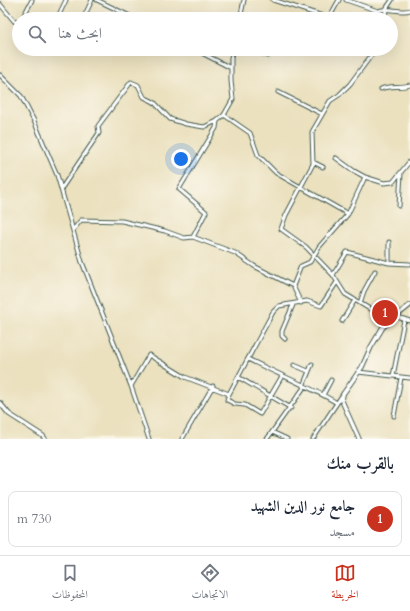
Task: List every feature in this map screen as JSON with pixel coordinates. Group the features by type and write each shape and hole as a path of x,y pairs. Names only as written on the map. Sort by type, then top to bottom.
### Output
{"street":[{"path":"26,12 32,0"},
{"path":"60,12 66,0"},
{"path":"86,12 92,0"},
{"path":"97,0 122,12"},
{"path":"241,12 244,0"},
{"path":"273,0 310,12"},
{"path":"332,12 339,0"},
{"path":"346,0 378,11 388,9 400,12 410,10"},
{"path":"386,12 392,0"},
{"path":"0,4 12,19"},
{"path":"208,56 231,68"},
{"path":"60,189 99,133 98,126 131,82 138,85 144,97 154,102 170,119 186,124 204,127 216,122 224,115 233,99 231,68 232,56"},
{"path":"371,56 359,74 339,95 330,101 312,132 313,162 302,188 286,215 281,229 306,246 333,275 345,294 390,320"},
{"path":"0,75 21,96 34,120 60,189 82,262 131,386 149,439"},
{"path":"381,89 385,87 403,87 410,85"},
{"path":"278,92 322,114"},
{"path":"224,115 250,133 258,154 276,173 348,214"},
{"path":"193,237 206,212 179,188 216,128 216,122"},
{"path":"336,158 354,171 384,183 393,182 410,160"},
{"path":"313,162 323,167"},
{"path":"398,206 401,172"},
{"path":"293,286 302,266 310,262 314,255 348,214 366,176"},
{"path":"73,230 81,220 122,221 165,230 184,238 193,237 235,253 254,266 293,286 301,303"},
{"path":"389,242 389,263"},
{"path":"333,275 346,252 389,263 410,264"},
{"path":"360,303 364,291 375,271"},
{"path":"282,376 260,414 246,406 235,404 227,400 238,376 273,312 279,306 292,305 307,301 321,306 337,282"},
{"path":"342,321 355,300"},
{"path":"285,339 282,336 282,331 292,305"},
{"path":"313,439 358,372 383,327 394,316 410,305"},
{"path":"394,316 410,321"},
{"path":"392,376 404,320"},
{"path":"131,386 149,355 181,375 229,394"},
{"path":"248,358 282,376 323,394 337,403"},
{"path":"267,439 291,408 304,386 308,371 312,364"},
{"path":"294,365 308,371"},
{"path":"358,372 410,378"},
{"path":"238,376 291,408"},
{"path":"394,416 401,378"},
{"path":"323,394 331,380"},
{"path":"182,439 212,386"},
{"path":"343,394 342,401 359,439"},
{"path":"0,403 9,414 43,436 45,439"},
{"path":"272,432 286,439"}],"place":[{"name":"جامع نور الدين الشهيد","path":"385,313"}]}
